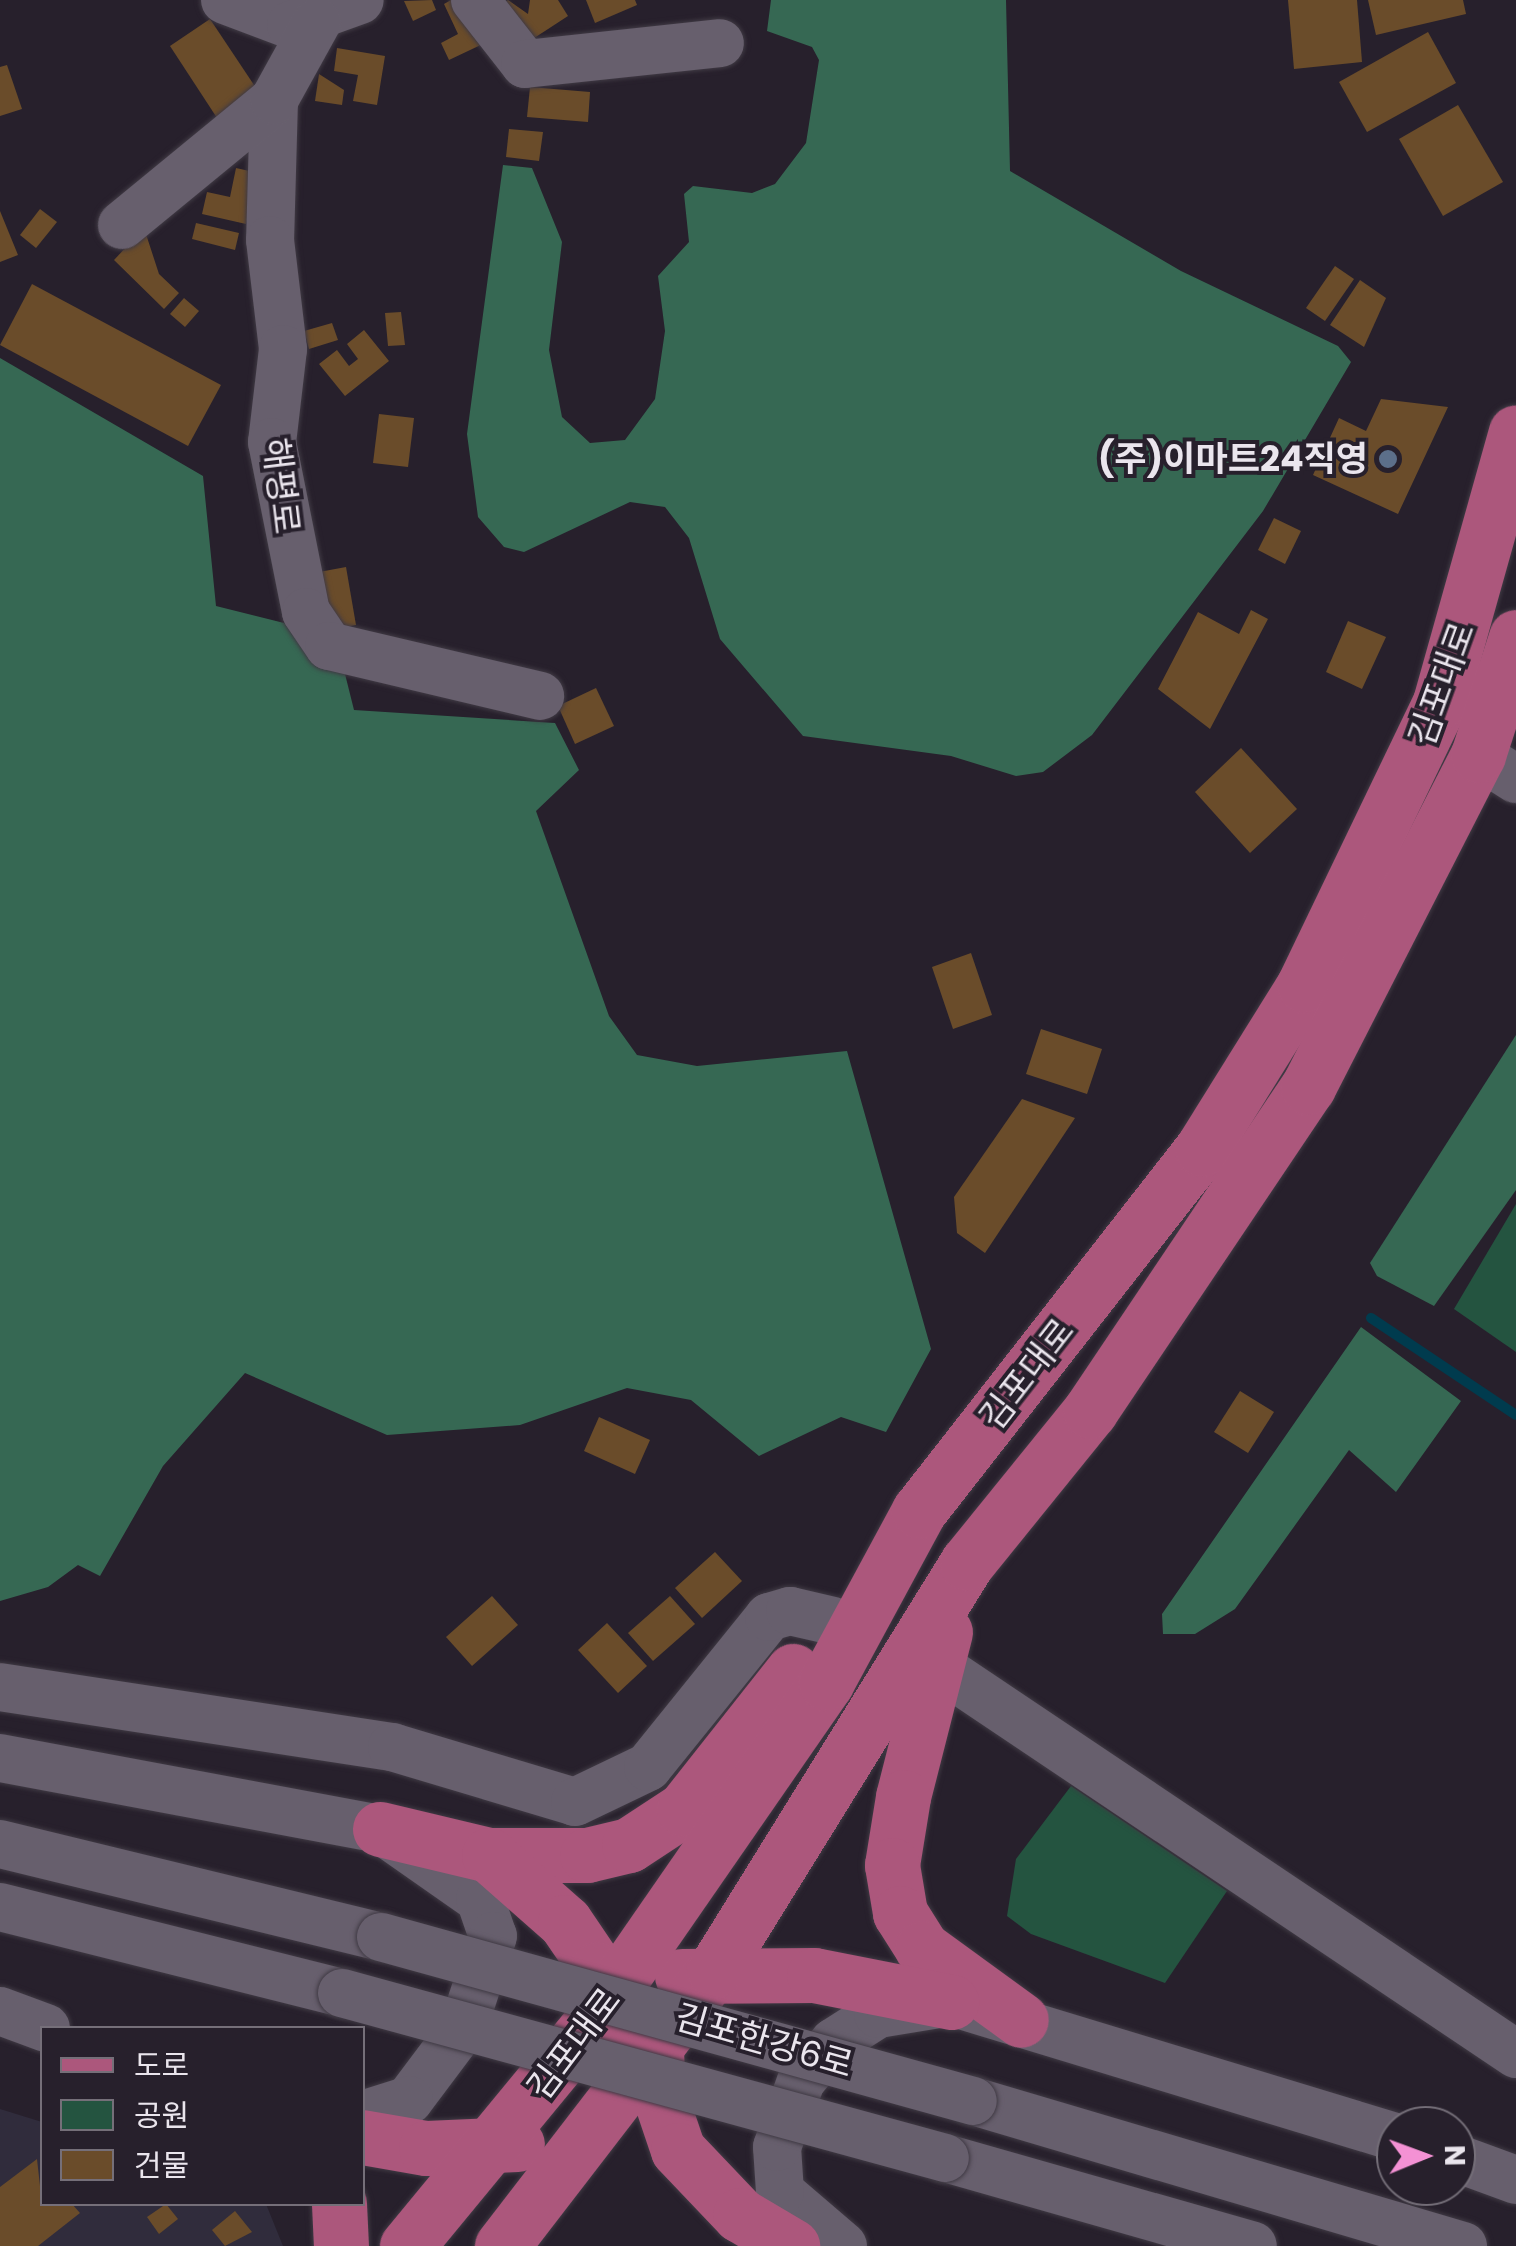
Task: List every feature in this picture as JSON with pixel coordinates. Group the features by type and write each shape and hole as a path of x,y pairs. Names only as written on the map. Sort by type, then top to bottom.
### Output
{"main road":[{"name":"김포대로","path":"406,2246 497,2145 608,1999 826,1683 918,1512 1202,1150 1304,985 1440,702 1516,432"},
{"name":"김포대로","path":"502,2246 606,2118 714,1972 967,1563 1090,1411 1308,1086 1497,767 1516,637"},
{"path":"380,1830 489,1855 587,1855 652,1834 684,1810 918,1512"},
{"path":"967,1563 935,1664 892,1864 900,1914 933,1958 1021,2020"},
{"path":"365,2138 426,2148 497,2145 606,2118 616,2036 608,1999 565,1922 489,1855"},
{"path":"662,1920 656,2050 678,2150 740,2216 792,2246"},
{"path":"608,1999 658,1980 714,1972 814,1975 951,2002"},
{"path":"339,2206 340,2246"}],"street":[{"path":"225,0 271,23 318,22 360,0"},
{"path":"475,0 525,64 720,43"},
{"name":"해평로","path":"122,225 274,100 318,22"},
{"name":"해평로","path":"274,100 270,240 283,349 272,442 306,612 329,646 540,696"},
{"path":"0,1687 392,1747 575,1802 648,1767 769,1616 790,1611 832,1621"},
{"path":"935,1664 1516,2054"},
{"path":"0,1758 380,1830 480,1900 493,1936 483,1984 435,2075 408,2100 365,2113"},
{"name":"김포한강6로","path":"0,1844 381,1937 972,2102 1463,2246"},
{"name":"김포한강6로","path":"0,1907 342,1993 1252,2246"},
{"path":"843,2246 808,2225 780,2192 777,2147 802,2081 834,2042 878,2014 951,2002 1021,2020 1376,2131"},
{"path":"0,2011 41,2026"},
{"path":"1476,2165 1516,2180"}],"shaded area":[{"path":"0,2109 40,2121 40,2206 267,2206 283,2246 0,2246"}],"green space":[{"path":"771,0 1006,0 1010,171 1181,271 1338,346 1351,362 1263,511 1092,735 1043,772 1016,776 951,756 803,736 720,639 689,538 665,507 630,502 524,552 504,547 478,517 467,434 503,165 532,168 562,242 549,350 562,417 590,443 625,440 655,399 665,331 658,276 689,242 684,194 693,186 752,193 775,184 806,143 819,60 812,47 767,31"},
{"path":"0,358 203,476 216,606 292,625 343,666 354,710 555,723 579,770 536,811 609,1016 637,1055 697,1066 847,1051 931,1349 886,1432 841,1417 759,1456 691,1400 627,1388 520,1425 387,1435 245,1373 163,1466 100,1576 78,1565 48,1587 0,1601"},
{"path":"1516,1035 1516,1190 1434,1306 1377,1276 1370,1263"},
{"path":"1516,1204 1516,1352 1454,1309"},
{"path":"1361,1327 1461,1401 1396,1492 1349,1450 1235,1609 1195,1634 1163,1634 1162,1614"},
{"path":"1071,1786 1227,1891 1165,1983 1031,1934 1007,1916 1016,1859"}],"building":[{"path":"432,0 436,10 413,21 404,1"},
{"path":"467,0 487,42 449,60 441,43 458,34 444,4"},
{"path":"508,0 528,14 530,0 558,0 568,16 522,46 497,8"},
{"path":"586,0 635,0 637,5 595,23"},
{"path":"1288,0 1357,0 1362,62 1294,69"},
{"path":"1368,0 1463,0 1466,14 1376,35"},
{"path":"210,19 260,94 219,121 170,46"},
{"path":"1428,32 1456,83 1367,132 1339,82"},
{"path":"337,48 385,56 377,105 353,101 358,75 334,71"},
{"path":"7,65 22,109 0,116 0,67"},
{"path":"319,74 344,90 342,105 315,101"},
{"path":"530,87 590,92 588,122 527,117"},
{"path":"1458,105 1503,182 1443,216 1399,139"},
{"path":"509,129 543,132 539,161 506,157"},
{"path":"236,168 258,173 246,224 202,214 207,192 230,197"},
{"path":"40,209 57,222 36,248 20,235"},
{"path":"0,211 18,255 0,262"},
{"path":"196,223 239,233 235,250 192,239"},
{"path":"144,228 159,274 179,293 164,309 114,260"},
{"path":"1335,266 1354,279 1325,321 1306,308"},
{"path":"1360,280 1386,298 1364,347 1330,325"},
{"path":"32,284 221,385 188,446 0,345"},
{"path":"184,298 199,311 185,327 170,314"},
{"path":"401,312 405,345 388,346 385,313"},
{"path":"332,323 338,340 309,349 304,331"},
{"path":"364,330 389,361 345,396 319,364 337,350 349,366 358,359 347,344"},
{"name":"(주)이마트24직영","path":"1381,399 1448,407 1398,514 1313,475 1339,418 1366,431"},
{"path":"379,414 414,418 408,467 373,463"},
{"path":"1274,518 1301,531 1285,564 1258,550"},
{"path":"346,567 356,625 329,630 319,572"},
{"path":"1251,610 1268,619 1210,729 1158,689 1198,612 1239,634"},
{"path":"1348,621 1386,637 1362,689 1326,672"},
{"path":"596,688 614,726 575,744 558,706"},
{"path":"1241,748 1297,809 1250,853 1195,792"},
{"path":"971,953 992,1015 953,1029 932,967"},
{"path":"1041,1029 1102,1049 1087,1094 1026,1074"},
{"path":"1022,1099 1075,1118 985,1253 957,1233 954,1197"},
{"path":"1240,1391 1274,1412 1248,1453 1214,1432"},
{"path":"599,1417 650,1440 635,1474 584,1451"},
{"path":"715,1552 742,1581 702,1618 675,1588"},
{"path":"492,1596 518,1625 472,1666 446,1637"},
{"path":"670,1596 695,1624 653,1661 628,1633"},
{"path":"607,1623 647,1666 618,1693 578,1650"},
{"path":"37,2159 40,2206 74,2206 80,2213 38,2246 0,2246 0,2187"},
{"path":"168,2206 178,2219 159,2234 147,2217"},
{"path":"235,2211 252,2232 225,2246 212,2230"}],"waterway":[{"path":"1371,1318 1516,1415"}],"place":[{"name":"(주)이마트24직영","path":"1388,459"}]}
